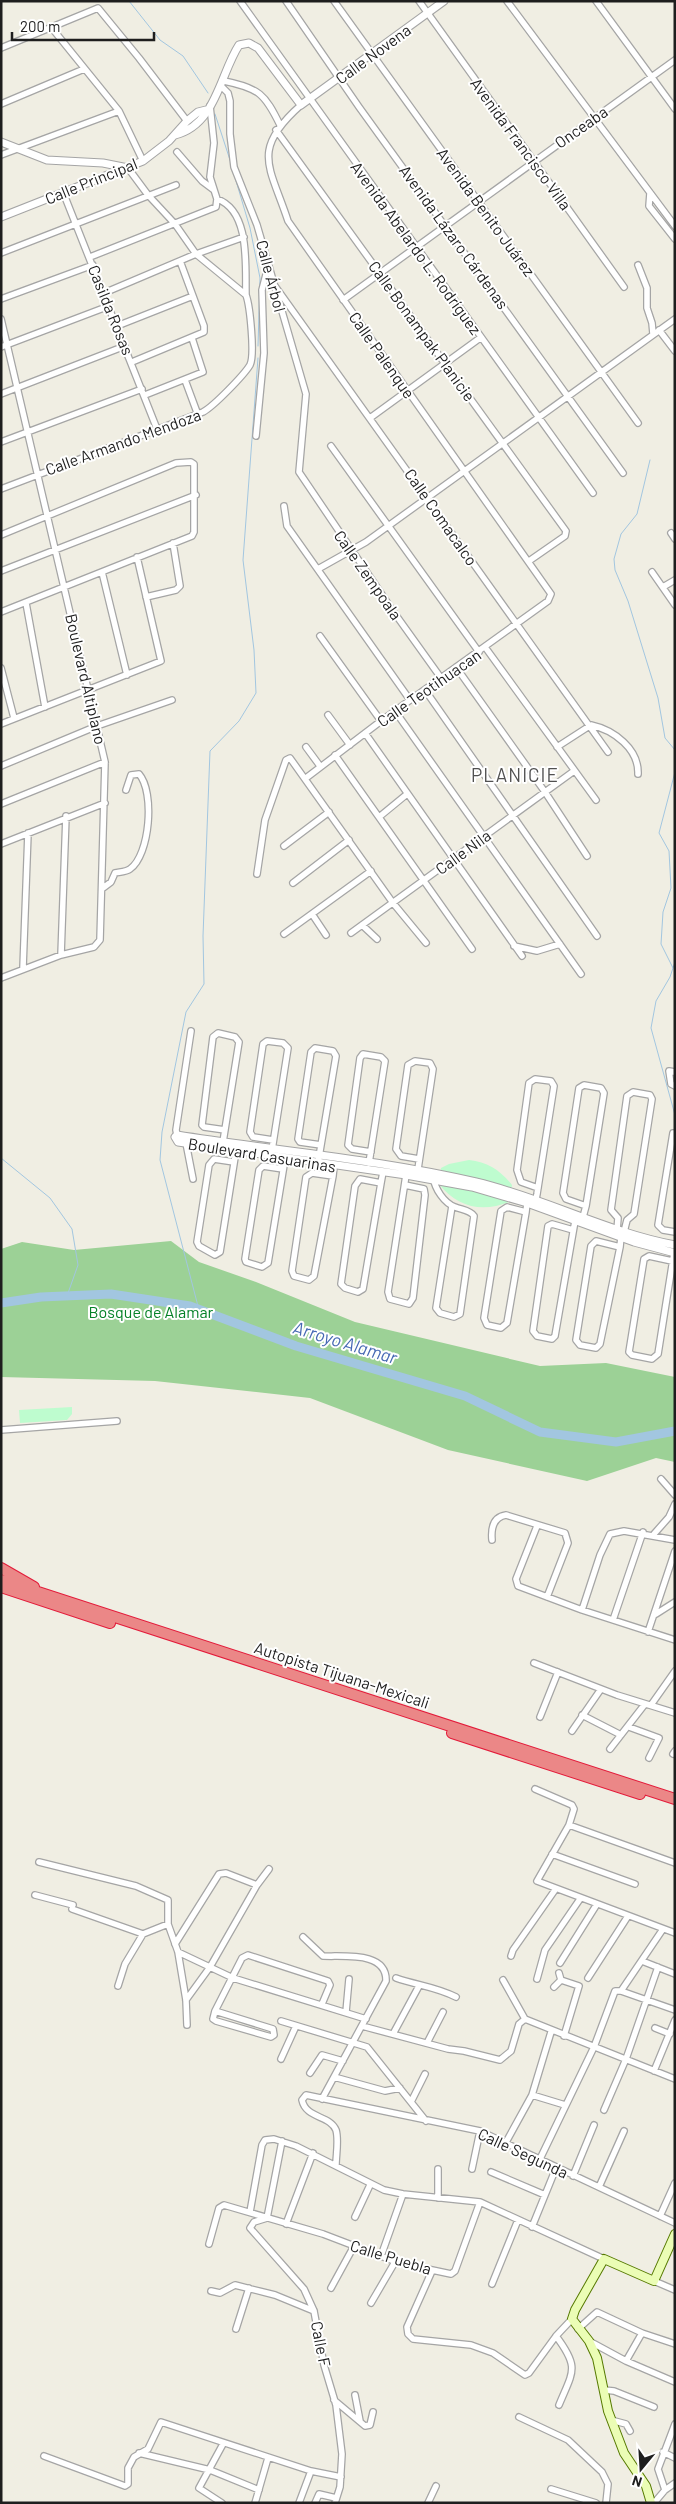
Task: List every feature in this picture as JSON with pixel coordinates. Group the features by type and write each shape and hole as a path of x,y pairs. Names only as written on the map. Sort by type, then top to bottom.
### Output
{"highway":[{"path":"1,1568 45,1594"},
{"name":"Autopista Tijuana-Mexicali","path":"1,1580 675,1799"},
{"name":"Autopista Tijuana-Mexicali","path":"1,1587 675,1806"}],"main road":[{"path":"653,2503 646,2486 624,2453 611,2420 597,2358 589,2341 572,2319 574,2310 604,2259 654,2281 674,2237"}],"street":[{"name":"Avenida Abelardo L. Rodríguez","path":"240,1 415,248 593,493"},
{"name":"Avenida Lázaro Cárdenas","path":"286,1 623,473"},
{"name":"Avenida Benito Juárez","path":"334,1 638,423"},
{"name":"Avenida Francisco Villa","path":"419,1 624,287"},
{"name":"Calle Novena","path":"301,105 444,1"},
{"path":"507,1 675,226"},
{"path":"596,1 675,109"},
{"path":"1,48 98,8 187,121"},
{"path":"51,27 119,111 143,161"},
{"name":"Calle Principal","path":"1,217 128,168 143,161 175,135 183,133 202,117 208,108 223,84 239,46 249,43 262,52 301,105"},
{"name":"Onceaba","path":"343,300 675,60"},
{"path":"1,104 84,69"},
{"name":"Calle Bonampak Planicie","path":"223,84 246,87 265,97 278,128 379,273 566,533 529,561"},
{"name":"Calle Árbol","path":"223,84 229,97 234,167 257,225 306,394 298,469"},
{"path":"278,128 301,105"},
{"path":"90,257 214,209 217,202 210,177 214,143 208,108"},
{"name":"Calle Principal","path":"175,135 178,128 208,108"},
{"path":"1,156 119,111"},
{"name":"Calle Palenque","path":"278,128 272,143 269,164 288,221 407,392 529,561 550,592 550,596"},
{"path":"1,142 47,160 103,163 128,168 148,195 175,224 196,254 246,295"},
{"path":"177,152 202,181 214,190"},
{"path":"1,253 176,185"},
{"name":"Casilda Rosas","path":"63,192 157,429"},
{"path":"650,194 649,206 675,239"},
{"path":"217,202 224,202 244,230 246,295 252,352 264,353"},
{"path":"659,218 665,213"},
{"path":"104,294 196,254 244,237"},
{"path":"132,362 202,334 204,329 194,296 180,261"},
{"path":"1,299 93,265"},
{"path":"256,436 264,353 262,290 268,265"},
{"path":"638,265 647,288 647,308 652,323 656,332 675,351"},
{"name":"Calle Comacalco","path":"272,282 591,725 608,752"},
{"path":"117,326 194,296"},
{"path":"4,346 109,306"},
{"name":"Boulevard Altiplano","path":"1,319 4,346 17,388 105,762 102,888 98,944 94,947 61,955 23,968 1,978"},
{"path":"318,569 352,550 428,498 540,418 600,371 675,319"},
{"path":"145,395 203,371 192,338"},
{"path":"370,418 480,338"},
{"path":"1,394 125,346"},
{"name":"Calle Armando Mendoza","path":"1,489 198,415 209,409 250,364 252,352"},
{"path":"185,380 198,415"},
{"path":"1,442 142,389"},
{"path":"330,446 478,652"},
{"path":"1,535 176,464 191,462 195,466 194,534 1,612"},
{"name":"Calle Zempoala","path":"298,469 324,512 441,678"},
{"path":"1,572 196,495"},
{"path":"284,506 287,526 410,700"},
{"path":"671,533 675,539"},
{"path":"146,597 176,590 180,586 173,543"},
{"path":"1,724 161,662 137,557"},
{"path":"102,572 126,675"},
{"path":"652,572 675,605"},
{"path":"663,588 675,580"},
{"name":"Calle Teotihuacan","path":"306,778 395,710 426,690 517,624 550,596"},
{"path":"26,603 45,707"},
{"path":"320,636 381,721"},
{"path":"485,647 596,800"},
{"path":"456,667 545,792 587,856"},
{"path":"1,668 14,718"},
{"path":"426,690 597,936"},
{"path":"1,766 97,726 172,700"},
{"path":"395,710 581,974"},
{"path":"328,715 350,745"},
{"path":"557,747 591,725 611,733 630,748 639,763 638,774"},
{"path":"365,733 522,956"},
{"path":"306,747 320,766"},
{"path":"335,755 472,950"},
{"path":"257,874 265,820 286,760 290,758 393,903 426,943"},
{"path":"1,804 105,762"},
{"name":"Calle Nila","path":"351,933 574,771"},
{"path":"102,888 111,882 115,873 127,871 137,862 146,832 149,799 139,774 131,775 126,790"},
{"path":"379,817 407,794"},
{"path":"1,844 66,816 105,803"},
{"path":"284,846 329,812"},
{"path":"61,955 66,816"},
{"path":"23,968 28,833"},
{"path":"293,883 349,840"},
{"path":"284,934 371,871"},
{"path":"312,914 326,935"},
{"path":"362,925 377,939"},
{"path":"514,946 536,951 560,944"},
{"path":"177,1135 176,1130 191,1031"},
{"path":"223,1142 225,1130 239,1042 235,1037 218,1033 213,1037 202,1124 204,1127 225,1130"},
{"path":"272,1150 288,1048 283,1043 267,1041 262,1044 250,1132 253,1136 273,1140"},
{"path":"319,1160 336,1056 333,1051 315,1048 311,1052 298,1139 300,1142 321,1145"},
{"path":"369,1162 371,1152 384,1061 381,1057 363,1054 360,1058 348,1145 352,1150 371,1152"},
{"path":"418,1170 434,1068 430,1063 415,1061 408,1065 396,1149 401,1156 419,1159"},
{"path":"675,1072 670,1071 672,1084 675,1086"},
{"path":"536,1199 538,1188 554,1086 551,1081 535,1079 529,1083 517,1170 521,1182 538,1188"},
{"path":"583,1217 586,1206 604,1093 601,1088 584,1085 579,1088 563,1193 566,1199 586,1206"},
{"path":"620,1247 596,1241 591,1246 576,1340 580,1345 596,1348 600,1344 620,1247 621,1233 618,1218 611,1210 627,1096 633,1092 650,1095 652,1099 634,1214 627,1220 621,1233"},
{"path":"673,1133 658,1225 663,1230 675,1232"},
{"name":"Boulevard Casuarinas","path":"674,1253 621,1233 536,1199 434,1176 406,1175 334,1166 319,1160 272,1150 177,1135 175,1137 176,1141 186,1143 285,1159 319,1160 369,1162 418,1170 434,1176 527,1203 575,1221 621,1233 675,1245"},
{"path":"186,1143 193,1179"},
{"path":"234,1162 214,1159 209,1165 198,1242 199,1246 214,1255 220,1252 236,1151"},
{"path":"283,1169 263,1166 259,1170 245,1256 246,1262 262,1267 268,1263 285,1159"},
{"path":"333,1176 312,1173 306,1177 292,1271 294,1276 309,1280 314,1276 333,1176 334,1166"},
{"path":"381,1183 360,1179 355,1186 341,1284 345,1288 358,1292 363,1289 383,1172"},
{"path":"405,1185 424,1189 426,1195 413,1298 409,1304 394,1302 388,1296 406,1175"},
{"path":"434,1176 439,1191 452,1206 472,1213 474,1220 460,1314 454,1317 440,1313 436,1308 452,1206"},
{"path":"526,1212 507,1208 501,1212 484,1318 487,1325 501,1328 507,1324 526,1212 527,1203"},
{"path":"572,1230 552,1224 548,1226 533,1331 537,1336 552,1339 555,1336 575,1221"},
{"path":"672,1261 649,1256 644,1259 629,1352 632,1355 652,1359 658,1354 674,1253"},
{"path":"1,1430 116,1421"},
{"path":"661,1479 675,1495"},
{"path":"654,1534 674,1507"},
{"path":"492,1540 492,1526 501,1516 506,1515 565,1533 568,1543 547,1597"},
{"path":"537,1526 516,1583 521,1588 675,1640"},
{"path":"582,1610 600,1555 610,1534 624,1530 654,1534 675,1540"},
{"path":"613,1620 643,1532"},
{"path":"648,1632 656,1614 675,1551"},
{"path":"656,1614 675,1602"},
{"path":"534,1663 601,1689 675,1714"},
{"path":"540,1717 558,1672"},
{"path":"610,1749 674,1675"},
{"path":"572,1731 601,1689"},
{"path":"582,1715 621,1735"},
{"path":"629,1727 659,1738 649,1758"},
{"path":"535,1789 572,1804 574,1809 569,1825 537,1881 555,1890 675,1933"},
{"path":"569,1825 675,1864"},
{"path":"552,1854 635,1884"},
{"path":"39,1862 136,1886 166,1898 169,1903 168,1924 178,1952 186,2000 187,2025"},
{"path":"186,2000 210,1967 257,1885 269,1869"},
{"path":"175,1944 219,1874 226,1872 257,1885"},
{"path":"511,1956 513,1950 555,1890"},
{"path":"36,1895 143,1934"},
{"path":"537,1979 545,1950 580,1899"},
{"path":"560,1963 597,1904"},
{"path":"588,1978 628,1916"},
{"path":"118,1986 125,1964 143,1934 168,1924"},
{"path":"539,2161 594,2047 618,1991 663,1929"},
{"path":"303,1937 323,1956 372,1959 383,1966 386,1981 322,2099"},
{"path":"178,1952 233,1978 366,2019"},
{"path":"215,2011 273,2029 274,2036 271,2037 216,2021 213,2015 215,2011 245,1956 330,1983 322,2004"},
{"path":"642,1960 675,1974"},
{"path":"604,2110 626,2059 658,1967"},
{"path":"559,1972 561,1980"},
{"path":"396,1978 419,1986 438,1989 456,1998"},
{"path":"346,2012 349,1979"},
{"path":"502,1980 525,2020 551,2032 654,2071 674,2076"},
{"path":"554,1988 561,1980"},
{"path":"561,1980 579,1986 564,2036"},
{"path":"393,2034 419,1986"},
{"path":"618,1991 675,2010"},
{"path":"427,2042 443,2012"},
{"path":"362,2026 448,2049 500,2060 511,2051 519,2024 525,2020"},
{"path":"654,2071 671,2037 675,2020"},
{"path":"281,2021 367,2047 426,2122"},
{"path":"281,2059 296,2026"},
{"path":"656,2028 671,2037"},
{"path":"505,2144 532,2095 551,2032"},
{"path":"310,2073 322,2055 343,2061"},
{"path":"411,2102 425,2074"},
{"path":"334,2077 385,2091 400,2088"},
{"path":"532,2095 565,2105"},
{"name":"Calle Segunda","path":"336,2166 336,2131 331,2124 306,2110 303,2103 304,2096 426,2122 480,2131 539,2161 675,2223"},
{"path":"573,2176 594,2126"},
{"path":"472,2169 480,2131"},
{"path":"599,2187 624,2131"},
{"path":"250,2212 260,2154 265,2140 282,2141 313,2153 370,2184 403,2194 480,2202 604,2259"},
{"path":"267,2218 282,2141"},
{"path":"286,2224 313,2153"},
{"path":"532,2227 556,2168"},
{"path":"438,2169 438,2198"},
{"path":"491,2172 545,2195"},
{"path":"660,2216 675,2183"},
{"path":"355,2216 370,2184"},
{"path":"381,2256 403,2194"},
{"name":"Calle Puebla","path":"209,2244 218,2208 224,2206 323,2234 395,2262 451,2274 455,2271 480,2202"},
{"name":"Calle F","path":"267,2218 254,2222 250,2228 304,2289 314,2311 324,2365 334,2400 342,2454 335,2500"},
{"path":"492,2284 518,2220"},
{"path":"331,2288 354,2246"},
{"path":"371,2303 395,2262"},
{"path":"432,2270 407,2327 408,2334 413,2339 421,2342 471,2345 493,2353 509,2362 522,2374 529,2373 556,2336 572,2319"},
{"path":"654,2281 675,2290"},
{"path":"211,2291 220,2293 235,2285 275,2294 314,2311"},
{"path":"236,2329 249,2288"},
{"path":"578,2329 597,2312 642,2333 675,2344"},
{"path":"626,2361 642,2333"},
{"path":"556,2336 573,2364 573,2371 559,2405"},
{"path":"589,2341 626,2361 675,2382"},
{"path":"604,2390 614,2390 654,2406"},
{"path":"355,2395 360,2421"},
{"path":"334,2400 368,2427 373,2412"},
{"path":"519,2417 568,2440 602,2472 608,2484 606,2503"},
{"path":"611,2420 626,2424 630,2431"},
{"path":"44,2456 122,2487 128,2484 128,2468 134,2456 148,2449 161,2422 268,2458 311,2471 340,2477"},
{"path":"665,2490 658,2470 663,2452 675,2424"},
{"path":"222,2503 199,2488 223,2444"},
{"path":"663,2452 675,2458"},
{"path":"139,2453 210,2470 259,2490"},
{"path":"255,2503 268,2458"},
{"path":"299,2503 311,2471"},
{"path":"653,2503 665,2490 675,2484"},
{"path":"428,2503 436,2486"},
{"path":"551,2489 596,2503"},
{"path":"315,2503 320,2494 335,2500"}],"green space":[{"path":"469,1160 488,1165 498,1171 512,1185 509,1202 489,1207 471,1206 462,1203 446,1192 439,1184 441,1168 449,1164"},
{"name":"Bosque de Alamar","path":"171,1241 199,1262 256,1282 355,1322 540,1366 606,1363 675,1377 675,1462 656,1458 587,1481 448,1450 310,1398 155,1381 1,1377 1,1249 22,1242 74,1250"},
{"path":"72,1407 72,1414 67,1420 20,1423 19,1410"}],"waterway":[{"path":"129,1 160,40 183,56 208,93"},
{"path":"215,114 231,163"},
{"path":"234,174 250,228 260,278 258,346"},
{"path":"199,1310 160,1160 162,1132 186,1012 204,984 203,936 210,751 239,721 256,693 254,650 243,560 258,358"},
{"path":"650,460 637,514 621,534 614,559 615,570 628,601 658,698 665,738 675,750"},
{"path":"673,968 661,944 663,912 671,888 669,851 659,833 675,772"},
{"path":"675,962 670,977 656,1001 651,1028 675,1115"},
{"path":"1,1158 50,1198 72,1229 78,1265 67,1296"},
{"name":"Arroyo Alamar","path":"1,1303 41,1297 111,1294 190,1306 296,1346 465,1396 540,1432 616,1442 675,1431"}],"district":[{"name":"PLANICIE","path":"515,775"}]}
